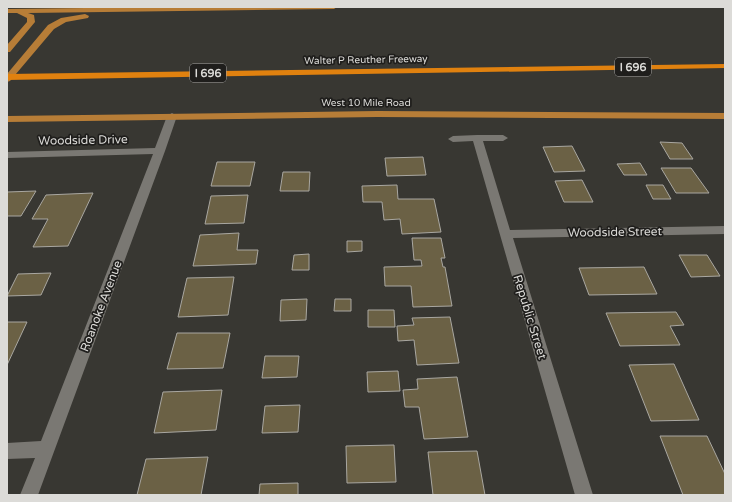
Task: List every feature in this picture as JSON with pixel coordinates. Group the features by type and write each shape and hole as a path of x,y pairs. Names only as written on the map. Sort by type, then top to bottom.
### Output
{"highway":[{"name":"Walter P Reuther Freeway","path":"7,78 725,66"}],"main road":[{"path":"7,11 334,7"},
{"path":"7,78 45,33 58,22 76,17 161,14 229,8"},
{"path":"7,50 22,34 32,19 28,14 18,11"},
{"name":"West 10 Mile Road","path":"7,118 378,114 725,116"}],"street":[{"name":"Roanoke Avenue","path":"30,495 172,116"},
{"name":"Republic Street","path":"477,138 584,495"},
{"path":"453,139 503,138"},
{"name":"Woodside Drive","path":"7,155 160,151"},
{"name":"Woodside Street","path":"506,234 725,230"},
{"path":"7,451 47,449"}],"building":[{"path":"660,142 682,143 693,159 670,159"},
{"path":"572,146 585,171 554,172 543,147"},
{"path":"423,157 426,175 387,176 385,158"},
{"path":"217,162 255,162 250,186 211,186"},
{"path":"640,163 647,175 624,175 617,164"},
{"path":"661,168 691,168 709,193 676,193"},
{"path":"283,172 310,172 309,191 280,191"},
{"path":"582,180 593,202 564,202 555,181"},
{"path":"397,185 398,199 434,199 441,232 402,234 400,219 384,220 382,202 363,202 362,186"},
{"path":"646,185 663,185 671,199 653,199"},
{"path":"36,191 21,216 7,216 7,192"},
{"path":"93,193 68,246 33,247 48,219 32,219 46,195"},
{"path":"248,195 244,223 205,224 211,196"},
{"path":"239,233 237,250 258,250 256,264 193,266 200,235"},
{"path":"412,238 441,238 445,258 441,258 443,267 445,267 452,306 413,307 411,286 385,286 384,267 422,266 421,260 414,260"},
{"path":"347,241 362,241 362,251 347,252"},
{"path":"309,254 309,270 292,270 294,255"},
{"path":"679,255 707,255 720,276 691,277"},
{"path":"644,267 657,294 589,295 579,268"},
{"path":"51,273 41,295 7,296 18,274"},
{"path":"234,277 228,315 178,317 187,278"},
{"path":"307,299 306,320 280,321 281,300"},
{"path":"335,299 351,299 351,311 334,311"},
{"path":"368,310 394,310 395,327 368,327"},
{"path":"676,312 684,325 670,326 680,345 620,346 606,313"},
{"path":"450,317 459,363 417,365 414,340 398,341 397,326 414,325 412,318"},
{"path":"7,322 27,322 7,365"},
{"path":"177,333 230,333 223,368 167,369"},
{"path":"265,356 299,356 297,377 262,378"},
{"path":"674,364 699,420 651,421 629,365"},
{"path":"398,371 400,391 368,392 367,372"},
{"path":"457,377 468,437 424,439 419,407 405,407 403,390 418,389 417,379"},
{"path":"222,390 216,430 154,433 163,392"},
{"path":"300,405 298,432 262,433 265,406"},
{"path":"660,436 707,436 725,474 725,495 683,495"},
{"path":"394,445 396,482 347,483 346,446"},
{"path":"477,451 485,495 433,495 428,452"},
{"path":"208,457 201,495 137,495 146,459"},
{"path":"298,483 298,495 259,495 260,484"}]}
